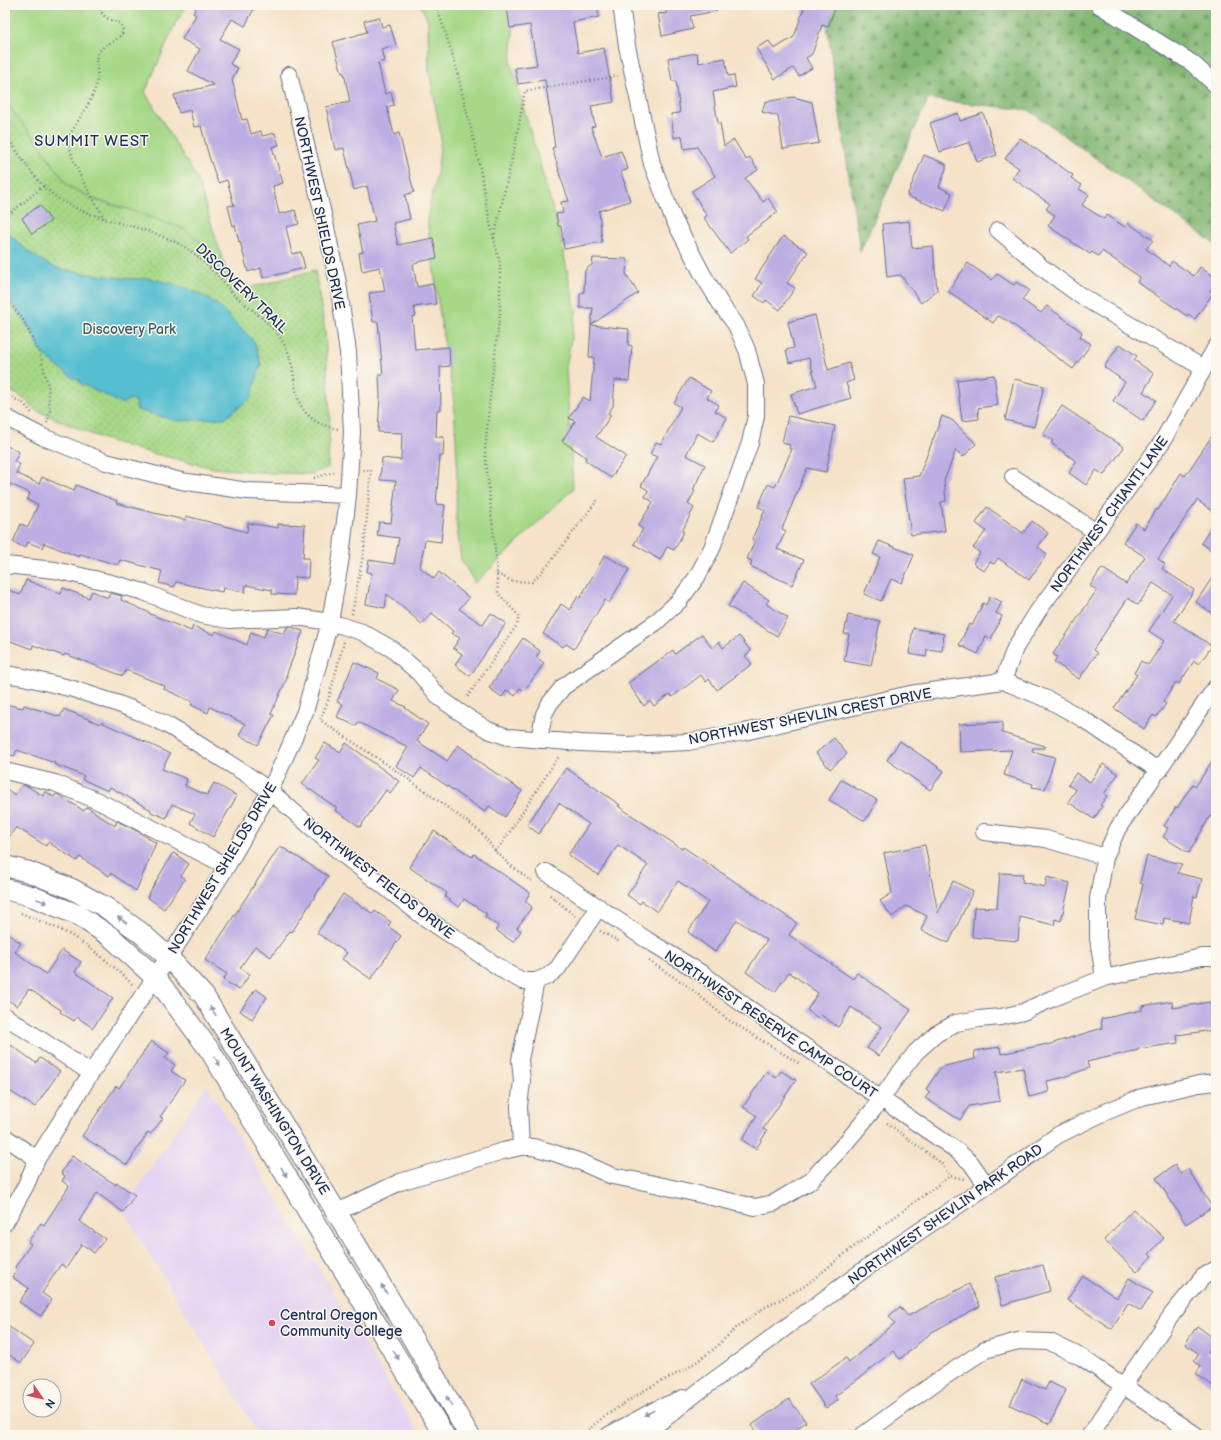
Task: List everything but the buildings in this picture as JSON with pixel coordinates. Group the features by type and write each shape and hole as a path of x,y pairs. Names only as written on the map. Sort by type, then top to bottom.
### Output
{"main road":[{"name":"MOUNT WASHINGTON DRIVE","path":"5,866 29,872 72,889 111,912 140,932 169,958 204,996 337,1212 469,1435"},
{"name":"MOUNT WASHINGTON DRIVE","path":"5,889 34,897 78,915 111,937 156,978 211,1052 444,1435"}],"street":[{"path":"539,740 544,714 550,703 563,687 655,623 679,601 697,577 712,548 750,443 756,416 756,384 747,350 736,325 722,306 673,218 652,164 627,46 621,5"},
{"path":"1099,5 1192,63 1216,85"},
{"name":"NORTHWEST SHIELDS DRIVE","path":"5,1223 26,1185 37,1159 91,1073 169,958 227,866 270,792 305,712 330,622 341,557 350,471 352,432 348,352 338,283 323,214 289,75"},
{"path":"998,230 1044,269 1081,296 1203,368"},
{"name":"NORTHWEST CHIANTI LANE","path":"1004,681 1015,648 1038,611 1162,442 1216,347"},
{"path":"5,417 43,437 106,462 181,481 248,491 348,495"},
{"path":"1013,477 1096,532"},
{"name":"NORTHWEST SHEVLIN CREST DRIVE","path":"5,565 55,570 107,582 144,592 201,615 229,620 297,617 330,622 362,632 392,649 419,673 440,698 458,711 488,730 508,737 561,742 627,745 688,742 744,732 910,694 1004,681"},
{"name":"NORTHWEST FIELDS DRIVE","path":"5,674 73,689 142,713 167,725 206,748 270,792 342,854 421,915 509,974 523,981 536,981"},
{"path":"1004,681 1063,707 1159,771"},
{"path":"1104,978 1098,938 1098,899 1105,857 1118,828 1216,687"},
{"path":"5,771 55,783 98,801 227,866"},
{"path":"984,832 1046,838 1105,857"},
{"name":"NORTHWEST RESERVE CAMP COURT","path":"546,872 648,940 703,974 744,1005 956,1150 971,1163 987,1186"},
{"path":"522,1147 519,1106 522,1081 520,1060 536,981 548,976 558,968 599,907"},
{"path":"337,1212 400,1182 503,1151 522,1147 533,1147 551,1152 581,1162 612,1176 650,1183 755,1207 774,1203 809,1182 843,1146 873,1110 916,1052 936,1034 956,1023 1001,1017 1023,1012 1104,978 1202,957 1216,957"},
{"path":"5,1016 91,1073"},
{"name":"NORTHWEST SHEVLIN PARK ROAD","path":"639,1435 663,1420 698,1392 884,1255 987,1186 1058,1135 1142,1097 1199,1084 1216,1082"},
{"path":"5,1137 37,1159"},
{"path":"1090,1435 1173,1313 1203,1277 1216,1269"},
{"path":"863,1435 934,1384 985,1350 1018,1340 1050,1342 1081,1357 1196,1435"},
{"name":"NORTHWEST SHEVLIN PARK ROAD","path":"609,1435 657,1409 698,1392"}],"path":[{"path":"101,5 100,10 106,18 118,21 123,32 119,39 105,45 97,57 98,80 93,94 73,127 68,139 69,147 84,184 104,218"},
{"path":"436,5 453,56 477,153 490,223 500,262 500,313 485,451 498,593 519,616 517,625 464,701"},
{"path":"494,238 516,142 525,91 633,73"},
{"name":"DISCOVERY TRAIL","path":"5,134 44,186 58,198 78,210 168,239 183,246 197,256 217,274 232,292 272,327 283,342 289,357 296,396 302,408 312,419 326,427 352,432"},
{"path":"5,217 44,186"},
{"path":"5,298 22,318 40,354 48,386 50,412 43,437"},
{"path":"5,394 23,403 32,413 38,416"},
{"path":"43,418 54,424"},
{"path":"307,479 329,473 350,471"},
{"path":"497,574 512,581 532,582 548,565 599,498"},
{"path":"495,851 503,842 558,758 561,742"},
{"path":"16,910 62,930 84,944 118,970 136,987"},
{"path":"582,1435 602,1418 645,1390 688,1368 714,1350 737,1327 764,1308 805,1286 843,1255 950,1176"}],"shaded area":[{"name":"Central Oregon Community College","path":"207,1085 420,1435 259,1435 123,1210"}],"green space":[{"path":"5,5 188,5 176,22 145,92 197,179 226,270 210,249 127,209 96,200 68,186 36,140 5,102"},
{"path":"420,5 515,5 511,64 558,227 576,312 566,367 573,489 475,583 461,559 456,520 457,460 454,402 442,330 427,219 438,168 441,136 429,70 428,20"},
{"path":"824,5 1216,5 1216,245 1029,110 928,99 860,252"},
{"name":"Discovery Park","path":"5,102 36,140 68,186 96,200 184,229 210,249 242,290 315,270 325,331 330,413 328,468 311,474 272,473 214,468 139,450 98,437 35,410 22,397 5,389"}],"water":[{"path":"5,230 36,257 56,268 88,274 134,279 147,278 171,283 196,292 217,304 254,341 261,364 251,398 225,418 178,421 137,410 135,401 131,399 123,404 80,383 79,379 74,379 41,352 32,332 5,294"}],"place":[{"name":"Central Oregon Community College","path":"272,1323"}],"district":[{"name":"SUMMIT WEST","path":"92,141"}]}
